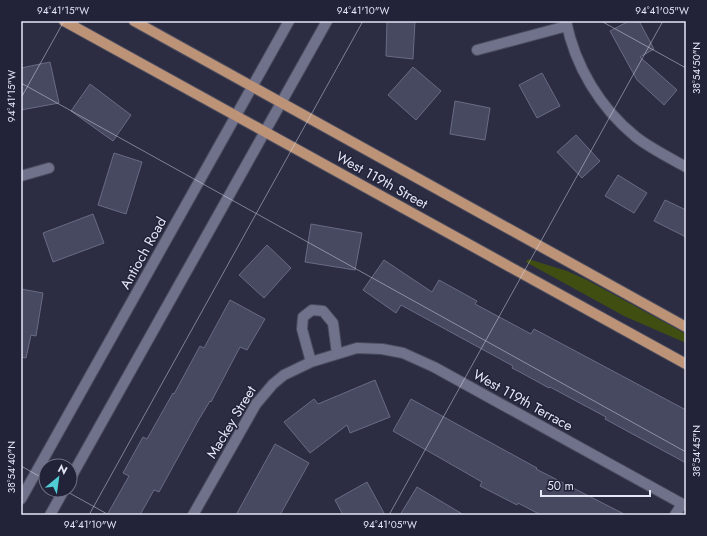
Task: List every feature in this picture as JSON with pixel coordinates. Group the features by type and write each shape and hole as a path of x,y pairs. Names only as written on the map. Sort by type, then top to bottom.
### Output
{"main road":[{"name":"West 119th Street","path":"64,21 686,364"},
{"name":"West 119th Street","path":"134,21 686,326"},
{"name":"Antioch Road","path":"21,499 289,21"},
{"path":"78,465 327,21"},
{"path":"477,50 566,24 579,64 594,90 613,115 636,137 686,167"},
{"path":"21,176 49,168"},
{"path":"311,362 302,329 303,317 312,310 323,311 333,322 337,354"},
{"name":"West 119th Terrace","path":"311,362 358,348 382,349 403,353 416,358 455,379 684,505"},
{"name":"Mackey Street","path":"193,515 256,404 284,375 311,362"},
{"path":"50,515 60,498"},
{"path":"675,515 684,505"}],"green space":[{"path":"528,259 567,271 587,280 686,334 686,343 624,316 526,262"}],"building":[{"path":"387,21 415,21 413,59 386,56"},
{"path":"629,21 639,21 654,49 640,57 677,90 664,105 637,80 610,31"},
{"path":"50,62 59,103 21,110 21,68"},
{"path":"413,67 441,91 416,120 388,95"},
{"path":"542,73 560,106 537,118 519,85"},
{"path":"90,84 131,115 113,141 71,111"},
{"path":"455,101 490,108 485,140 450,134"},
{"path":"576,135 600,161 582,178 557,152"},
{"path":"114,153 142,162 126,214 98,205"},
{"path":"618,175 647,193 634,213 605,196"},
{"path":"665,200 686,210 686,237 654,221"},
{"path":"93,214 104,243 53,262 43,233"},
{"path":"311,224 362,233 355,270 305,262"},
{"path":"267,245 291,268 264,298 239,275"},
{"path":"384,260 432,292 439,280 477,301 475,304 531,334 534,329 686,410 686,463 605,419 606,417 512,368 513,366 401,305 396,313 363,290"},
{"path":"21,289 43,293 36,336 31,335 26,358 21,357"},
{"path":"230,300 265,319 247,350 240,347 211,402 210,401 198,421 159,492 154,490 140,515 107,515 129,476 123,473 143,437 147,439 200,346 204,348"},
{"path":"375,380 390,417 350,433 347,425 310,453 284,422 314,399 318,404"},
{"path":"411,399 537,468 536,469 626,515 541,515 518,503 517,505 480,486 482,482 393,431"},
{"path":"275,444 309,463 280,515 236,515"},
{"path":"367,482 385,515 343,515 335,500"},
{"path":"417,487 464,515 400,515"}]}
